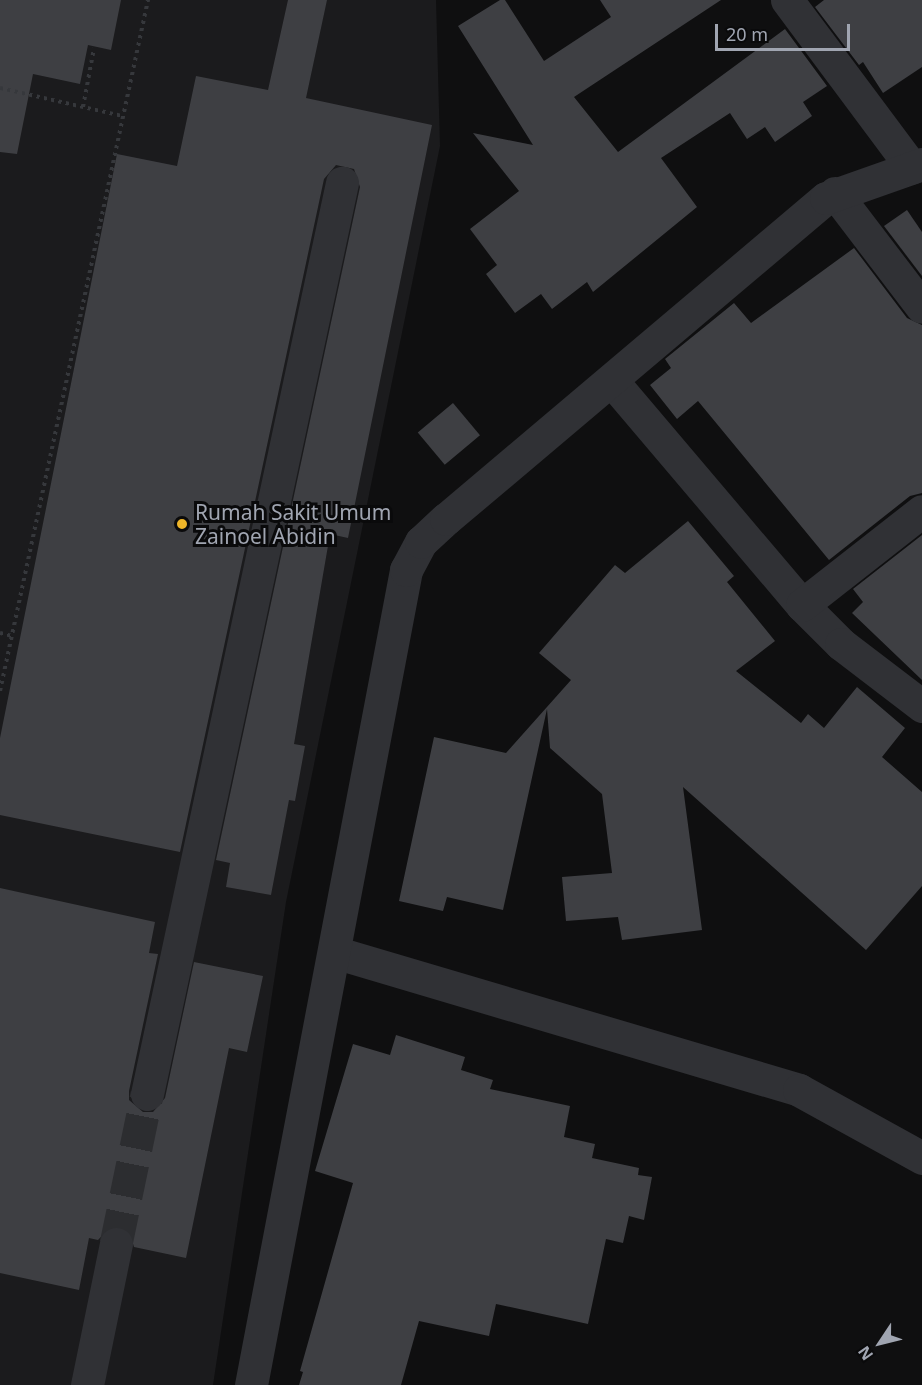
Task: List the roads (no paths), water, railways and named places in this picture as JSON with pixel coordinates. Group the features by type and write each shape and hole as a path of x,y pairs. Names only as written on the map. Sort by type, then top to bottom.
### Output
{"street":[{"path":"251,1385 406,570 430,534 835,193 917,166 787,0"},
{"path":"147,1094 342,183"},
{"path":"835,193 922,307"},
{"path":"612,381 802,605 841,644 922,706"},
{"path":"802,605 922,511"},
{"path":"334,952 799,1090 922,1158"},
{"path":"87,1385 116,1244"}],"tunnel":[{"path":"116,1244 147,1094"}],"place":[{"name":"Rumah Sakit Umum Zainoel Abidin","path":"182,524"}]}
